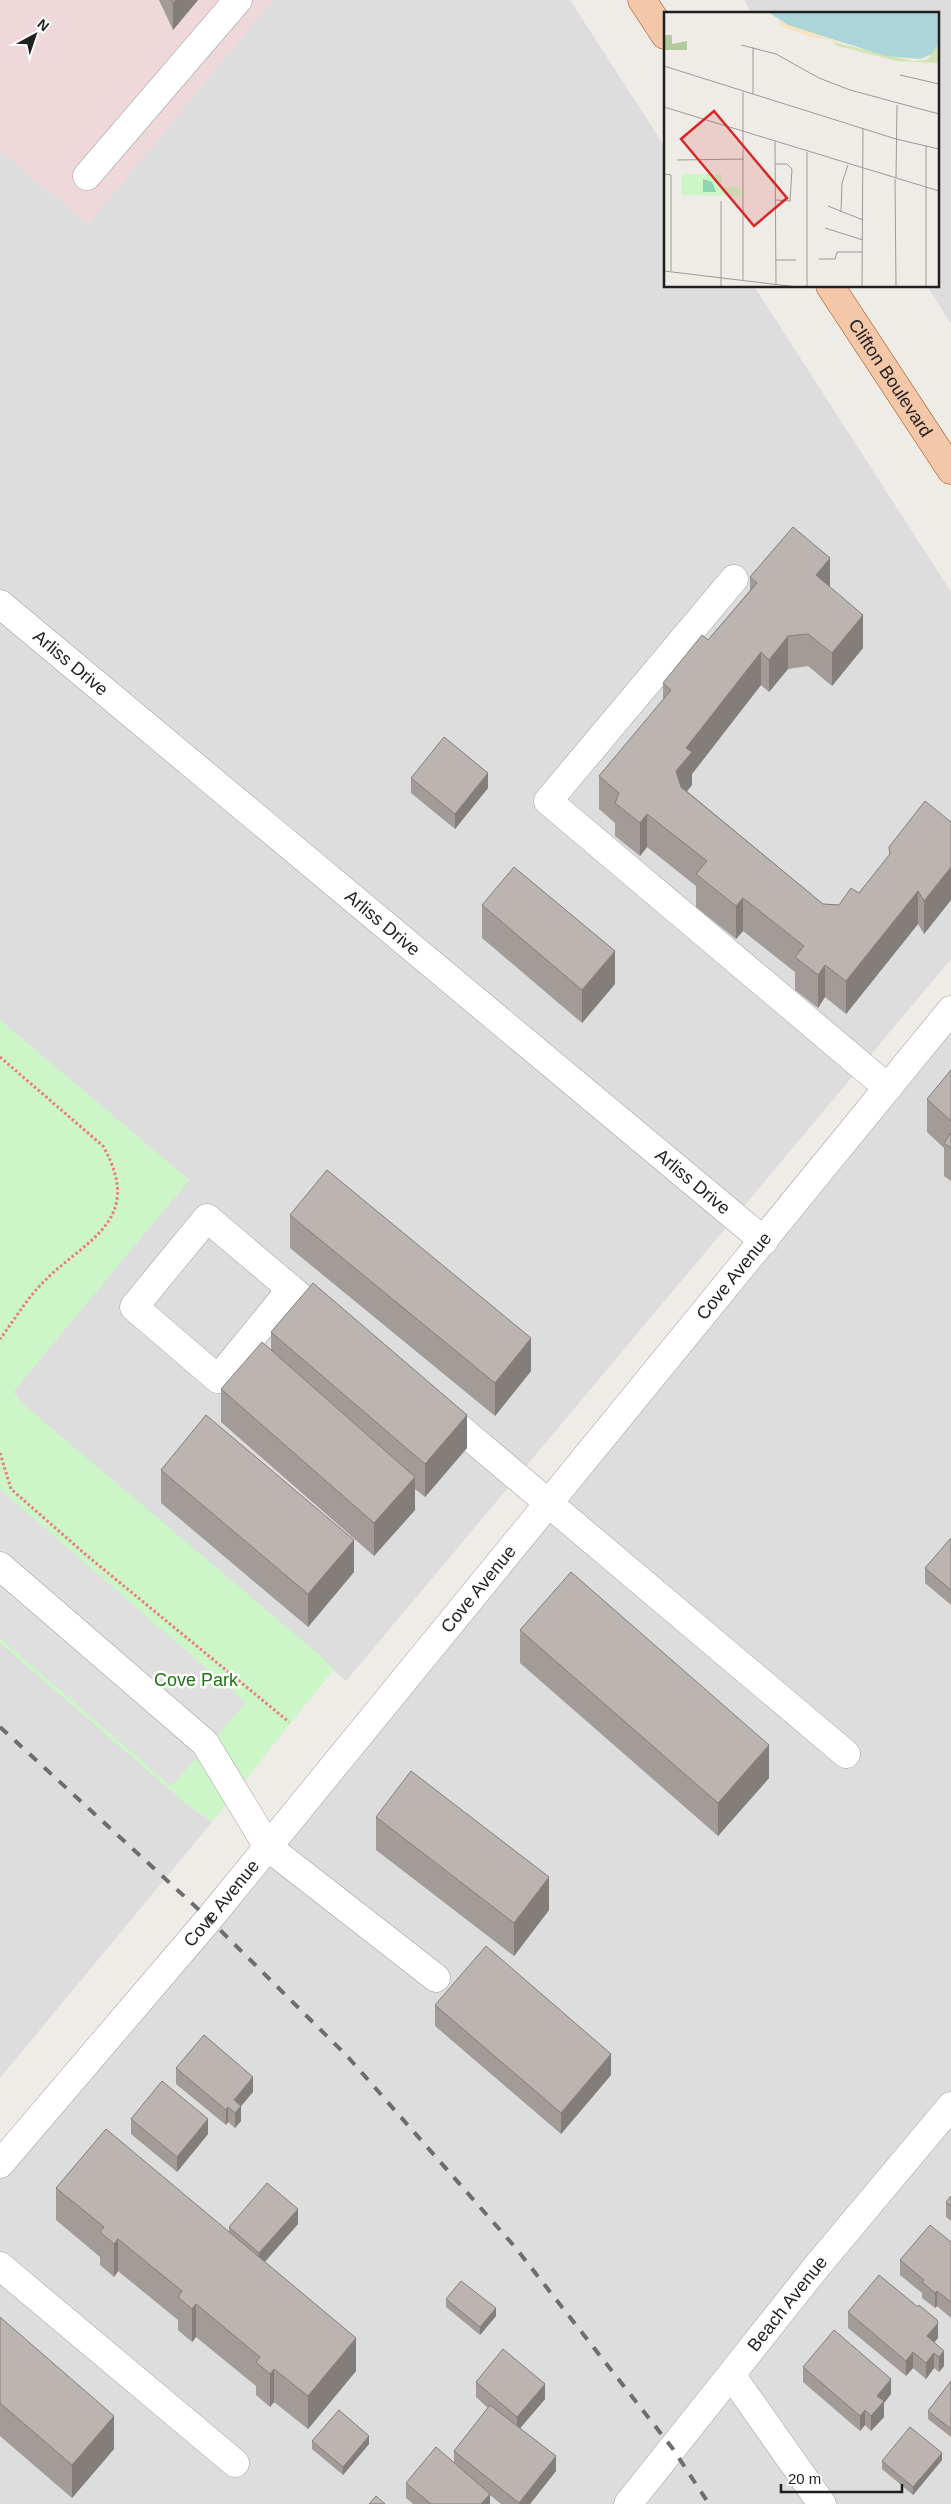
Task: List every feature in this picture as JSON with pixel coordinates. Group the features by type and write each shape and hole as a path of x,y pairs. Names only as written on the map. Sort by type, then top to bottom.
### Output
{"main road":[{"path":"642,0 664,33"},
{"name":"Clifton Boulevard","path":"831,288 951,470"}],"street":[{"path":"88,176 238,0"},
{"path":"734,579 548,801 888,1088"},
{"name":"Arliss Drive","path":"0,604 764,1241"},
{"name":"Cove Avenue","path":"0,2164 268,1847 951,1010"},
{"path":"291,1288 218,1379 134,1307 207,1218 291,1288 352,1339"},
{"path":"420,1395 846,1754"},
{"path":"0,1566 206,1743 268,1847 436,1978"},
{"name":"Beach Avenue","path":"628,2504 732,2376 818,2265 951,2106"},
{"path":"0,2266 235,2463"},
{"path":"732,2376 822,2504"}],"path":[{"path":"0,1058 103,1146 113,1164 118,1187 114,1208 106,1228 93,1242 66,1262 36,1289 0,1339"},
{"path":"0,1453 11,1490 85,1554 289,1722"}],"shaded area":[{"path":"0,0 570,0 664,145 664,288 755,288 951,592 951,959 346,1681 23,1404 13,1392 189,1180 0,1020"},
{"path":"0,0 273,0 88,224 0,151"},
{"path":"744,0 951,0 951,324 928,288 938,288 938,12 751,12"},
{"path":"951,1010 951,2504 0,2504 0,2164"},
{"path":"0,1489 246,1703 171,1786 0,1638"},
{"path":"0,1641 184,1802 212,1822 0,2078"}],"green space":[{"name":"Cove Park","path":"0,1020 189,1180 13,1392 23,1404 334,1669 212,1822 184,1802 0,1643"}],"building":[{"path":"793,527 830,558 816,575 863,615 832,653 808,634 788,636 769,660 761,652 686,748 692,752 676,771 681,787 823,904 839,905 851,888 859,893 890,854 889,847 925,801 951,822 951,867 924,901 918,891 846,981 825,965 818,975 795,957 804,946 743,898 736,906 696,874 707,861 647,814 640,823 615,803 619,793 599,776 671,690 663,683 702,635 708,640 757,583 750,577"},
{"path":"444,737 488,773 455,814 411,778"},
{"path":"514,867 615,951 582,990 482,905"},
{"path":"951,1070 951,1121 927,1099"},
{"path":"951,1133 951,1148 944,1143"},
{"path":"327,1170 531,1338 495,1383 290,1215"},
{"path":"313,1283 467,1415 425,1464 271,1332"},
{"path":"262,1342 415,1477 374,1523 221,1389"},
{"path":"206,1415 354,1540 308,1594 161,1470"},
{"path":"951,1539 951,1590 925,1568"},
{"path":"571,1572 769,1745 718,1803 520,1630"},
{"path":"411,1771 549,1877 514,1923 376,1817"},
{"path":"486,1946 611,2054 561,2113 435,2005"},
{"path":"204,2035 253,2077 234,2100 241,2106 235,2113 228,2107 226,2110 176,2068"},
{"path":"162,2081 208,2119 177,2157 131,2119"},
{"path":"106,2129 356,2338 308,2396 274,2369 270,2374 256,2362 260,2357 196,2304 192,2309 178,2297 182,2291 118,2239 114,2244 100,2232 104,2227 56,2188"},
{"path":"267,2183 298,2209 259,2253 229,2227"},
{"path":"951,2196 951,2206 946,2202"},
{"path":"930,2225 951,2242 951,2302 937,2291 935,2293 922,2282 924,2280 900,2260"},
{"path":"879,2275 937,2320 938,2323 927,2336 944,2351 939,2357 934,2353 926,2363 913,2352 906,2361 848,2312"},
{"path":"461,2281 496,2308 480,2327 446,2299"},
{"path":"0,2317 114,2416 72,2465 0,2403"},
{"path":"834,2330 891,2379 877,2396 884,2401 871,2416 865,2410 860,2416 803,2367"},
{"path":"503,2349 545,2384 517,2417 476,2382"},
{"path":"951,2381 951,2429 928,2411"},
{"path":"490,2405 556,2456 519,2503 454,2451"},
{"path":"339,2410 369,2436 343,2467 312,2441"},
{"path":"910,2427 942,2453 913,2487 882,2461"},
{"path":"436,2447 490,2494 481,2504 431,2504 406,2483"},
{"path":"376,2496 385,2504 369,2504"}],"railway":[{"path":"0,1727 209,1919 348,2057 515,2247 673,2449 709,2504"}]}
